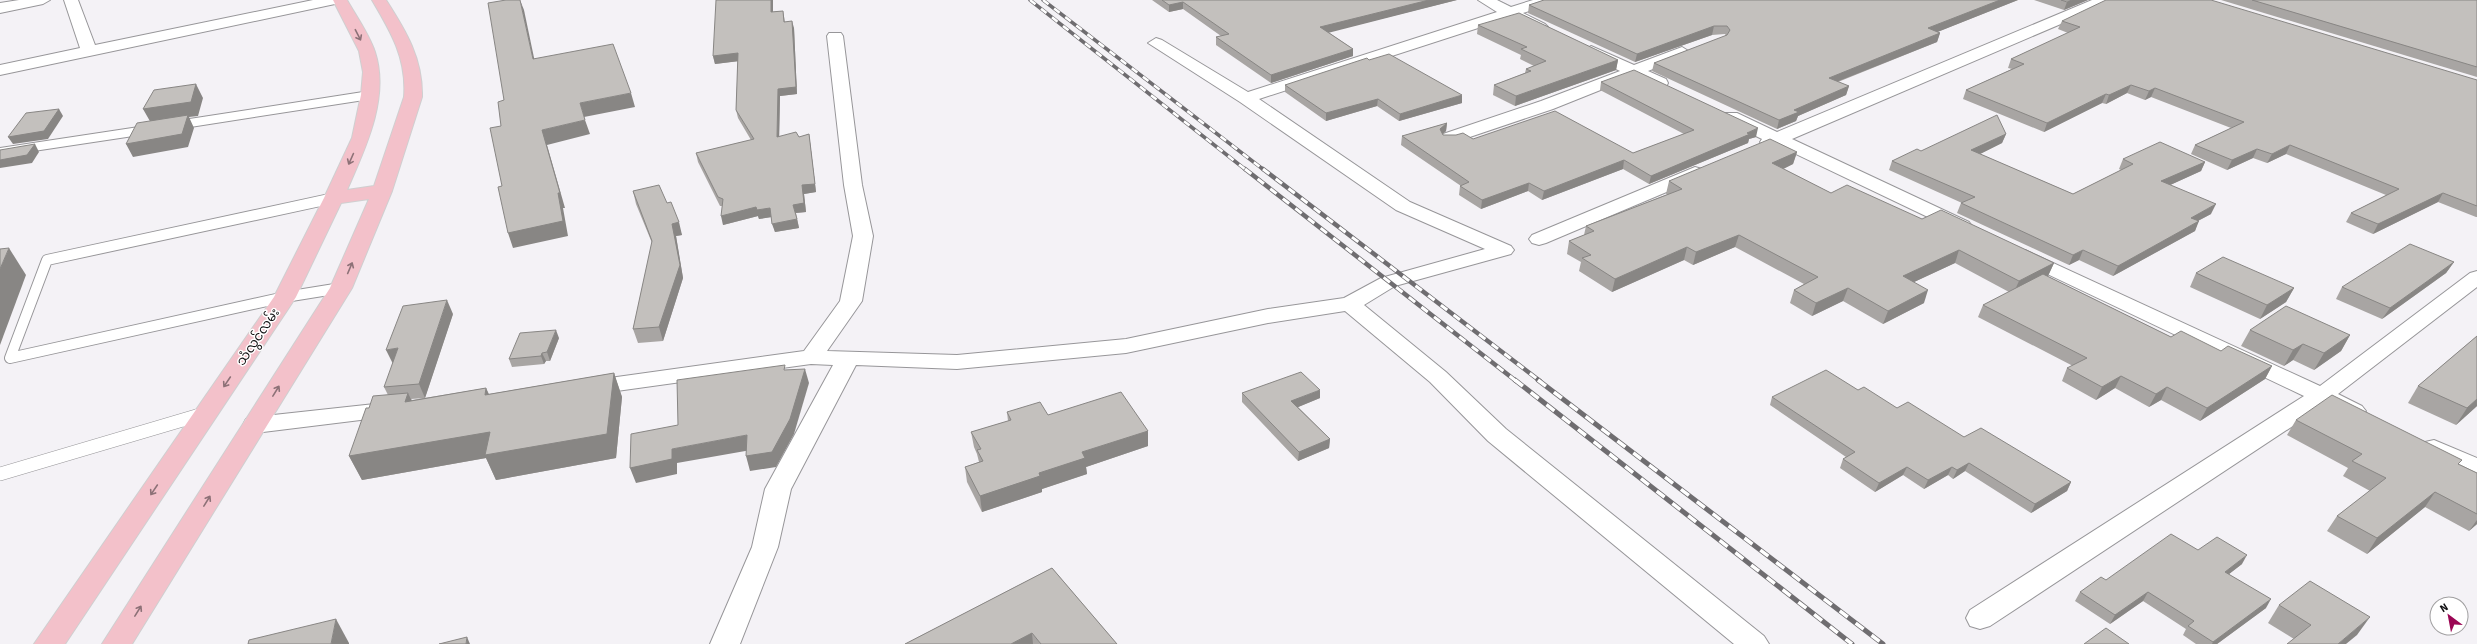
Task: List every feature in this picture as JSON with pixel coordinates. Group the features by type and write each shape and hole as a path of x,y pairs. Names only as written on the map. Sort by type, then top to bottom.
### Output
{"main road":[{"name":"သံလွင်လမ်း","path":"49,644 285,297 334,198 361,138 370,95 371,72 366,51 340,0"},
{"path":"117,644 341,288 382,191 413,97 415,81 414,68 405,43 379,0"},
{"path":"334,198 382,191"}],"street":[{"path":"0,8 43,0"},
{"path":"71,0 89,52"},
{"path":"0,70 335,0"},
{"path":"1485,0 1680,93"},
{"path":"1246,98 1548,0"},
{"path":"1756,148 2105,0"},
{"path":"811,357 851,301 863,236 853,184 835,36"},
{"path":"569,391 811,357 849,357 957,362 1126,346 1268,316 1350,304 1388,282 1504,250 1403,206 1246,98 1156,43"},
{"path":"1449,138 1547,105 1632,70 1697,47"},
{"path":"1715,109 1978,234"},
{"path":"1539,239 1712,166"},
{"path":"2006,247 2371,419"},
{"path":"1980,618 2321,396 2477,277"},
{"path":"1350,304 1438,378 1497,435 1754,644"},
{"path":"725,644 765,547 778,489 849,357"},
{"path":"255,425 412,408"},
{"path":"2420,442 2477,468"}],"lane":[{"path":"0,152 370,95"},
{"path":"334,198 47,260 10,358 285,297 341,288"},
{"path":"0,474 206,413"}],"building":[{"path":"506,0 520,0 533,59 613,44 631,93 580,103 585,120 542,130 560,193 558,193 563,221 508,233 498,187 502,186 490,128 501,126 498,102 504,100 488,3"},
{"path":"716,0 771,0 771,12 783,11 784,22 792,21 796,87 778,89 777,137 796,132 799,137 809,134 815,184 802,185 804,203 793,205 797,219 772,224 770,208 757,210 756,207 721,216 723,199 718,197 696,153 754,139 736,110 738,53 713,56"},
{"path":"1162,0 1429,0 1320,27 1353,49 1271,75 1216,37 1229,34 1183,2 1169,5"},
{"path":"1544,0 2000,0 1928,28 1940,33 1829,78 1849,86 1794,110 1799,112 1779,120 1654,63 1727,35 1730,30 1727,26 1714,26 1637,54 1529,5"},
{"path":"2061,0 2072,0 2067,2"},
{"path":"2106,0 2211,0 2477,80 2477,206 2443,193 2378,224 2351,213 2399,189 2290,145 2272,154 2257,149 2232,160 2195,145 2244,122 2155,88 2149,91 2131,85 2109,95 2106,94 2047,123 1966,90 2024,64 2011,59 2080,27 2062,21"},
{"path":"2252,0 2477,0 2477,67"},
{"path":"1519,13 1618,60 1516,96 1494,85 1531,71 1526,69 1546,61 1521,49 1527,47 1478,25"},
{"path":"1389,54 1462,95 1400,114 1378,99 1326,113 1285,85 1367,58 1369,60"},
{"path":"1634,70 1758,128 1747,133 1750,134 1651,176 1624,160 1544,191 1529,183 1482,200 1460,186 1469,182 1402,136 1447,123 1440,129 1443,135 1456,135 1463,133 1473,139 1555,111 1633,153 1694,130 1601,82"},
{"path":"196,84 191,102 143,109 154,90"},
{"path":"59,109 44,131 8,137 26,113"},
{"path":"188,115 182,134 126,144 137,123"},
{"path":"1997,115 2006,134 1971,150 2073,194 2133,164 2123,159 2160,142 2205,162 2161,181 2216,204 2191,218 2199,221 2118,266 2083,250 2073,255 1961,203 1975,197 1892,161 1917,149 1921,151"},
{"path":"1770,139 1797,152 1772,163 1831,193 1847,185 1922,219 1941,210 2054,263 2019,281 1959,250 1903,276 1928,290 1888,311 1848,288 1816,303 1794,290 1818,277 1739,235 1696,252 1687,247 1615,279 1582,258 1591,255 1569,241 1594,231 1586,226 1682,189 1669,181"},
{"path":"35,144 27,155 0,160 0,150"},
{"path":"659,185 667,203 671,202 679,222 672,224 680,265 659,327 633,329 652,241 633,191"},
{"path":"2410,244 2454,262 2390,308 2342,287"},
{"path":"9,248 0,269 0,249"},
{"path":"2223,257 2294,288 2267,305 2196,273"},
{"path":"2043,274 2171,337 2181,331 2221,351 2228,346 2272,366 2207,408 2167,387 2156,394 2121,376 2102,387 2067,368 2087,358 1983,305"},
{"path":"447,300 419,384 384,387 398,348 386,350 403,306"},
{"path":"2286,306 2350,335 2324,353 2303,344 2293,350 2250,330"},
{"path":"556,330 547,352 542,353 541,356 509,359 520,333"},
{"path":"2477,336 2477,399 2467,408 2418,386"},
{"path":"785,365 784,370 805,369 790,419 772,452 746,456 747,435 672,449 672,459 630,468 631,434 678,425 677,380"},
{"path":"1826,370 1858,390 1864,387 1897,408 1908,402 1964,437 1981,428 2071,482 2035,504 1969,463 1957,470 1952,467 1928,480 1907,467 1879,483 1843,459 1855,452 1772,397"},
{"path":"1301,372 1320,390 1291,401 1330,439 1299,452 1242,393"},
{"path":"614,373 607,434 485,455 490,432 349,456 366,408 369,408 373,396 408,393 405,402 486,388 485,395"},
{"path":"1121,392 1148,431 1082,452 1085,458 1039,473 1040,476 980,496 965,467 983,461 977,450 981,449 971,432 1011,420 1007,412 1040,402 1048,415"},
{"path":"2332,395 2462,460 2458,464 2477,473 2477,514 2435,492 2377,538 2337,516 2386,478 2352,461 2362,454 2296,420"},
{"path":"2171,534 2198,550 2217,537 2247,555 2225,572 2271,599 2213,642 2188,626 2194,621 2148,592 2115,615 2080,592 2101,577 2106,580"},
{"path":"1052,568 1117,644 1041,644 1032,633 1011,644 905,644"},
{"path":"2310,581 2370,617 2338,644 2287,644 2311,625 2279,605"},
{"path":"336,619 331,644 248,644 249,640"},
{"path":"2106,628 2129,644 2084,644"},
{"path":"467,637 466,644 439,644"}],"railway":[{"path":"1030,0 1246,170"},
{"path":"1043,0 1264,170"},
{"path":"1245,169 1516,381"},
{"path":"1263,169 1540,381"},
{"path":"1515,380 1852,644"},
{"path":"1538,380 1883,644"}]}
